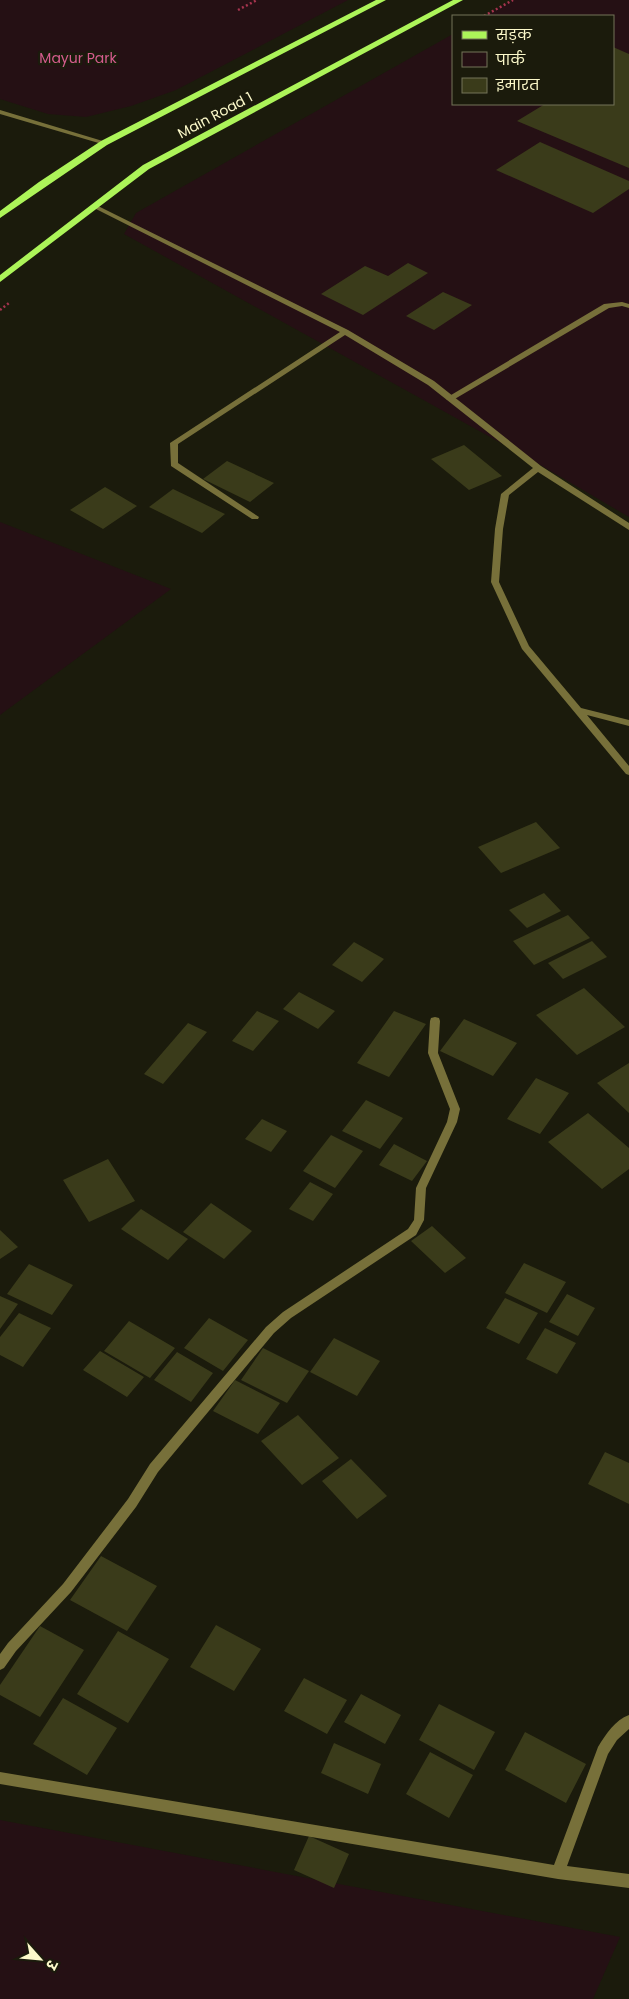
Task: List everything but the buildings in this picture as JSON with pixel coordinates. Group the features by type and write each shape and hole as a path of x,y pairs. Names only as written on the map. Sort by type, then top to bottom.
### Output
{"main road":[{"name":"Main Road 1","path":"0,215 104,144 382,0"},
{"name":"Main Road 1","path":"0,279 146,167 459,0"}],"street":[{"path":"0,112 104,144"},
{"path":"94,206 345,332 431,383 538,468 629,527"},
{"path":"450,398 607,306 622,304 629,306"},
{"path":"255,517 174,464 174,443 345,332"},
{"path":"538,468 505,494 499,529 495,582 525,647 629,772"},
{"path":"577,710 629,724"},
{"path":"0,1664 12,1647 67,1588 132,1503 154,1468 270,1330 287,1315 412,1232 419,1220 421,1188 452,1122 455,1109 433,1053 435,1021"},
{"path":"558,1872 603,1751 612,1736 629,1721"},
{"path":"0,1778 558,1872 629,1881"}],"path":[{"path":"238,10 257,0"},
{"path":"486,15 513,0"},
{"path":"0,310 16,298"}],"green space":[{"name":"Mayur Park","path":"0,0 348,0 176,90 131,106 86,117 48,114 0,99"},
{"path":"513,0 629,0 629,517 530,459 124,234 136,213 452,35 452,105 614,105 614,15 486,15"},
{"path":"0,522 171,589 0,715"},
{"path":"0,1820 620,1937 593,1999 0,1999"}]}
